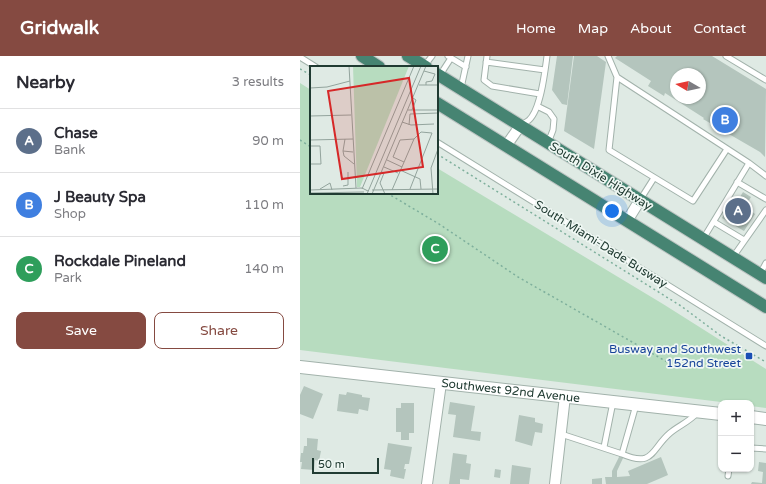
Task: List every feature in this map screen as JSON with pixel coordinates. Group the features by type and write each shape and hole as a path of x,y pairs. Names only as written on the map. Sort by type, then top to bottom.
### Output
{"highway":[{"path":"362,56 377,66"},
{"path":"408,56 423,66"},
{"name":"South Dixie Highway","path":"438,75 703,239 733,257 764,272"},
{"name":"South Dixie Highway","path":"438,104 766,307"}],"street":[{"path":"506,146 520,126"},
{"path":"627,221 640,200"},
{"name":"Southwest 92nd Avenue","path":"300,367 718,414"},
{"path":"427,484 441,383"},
{"path":"554,484 565,396"},
{"path":"754,417 766,419"}],"lane":[{"path":"426,66 432,56"},
{"path":"461,89 468,56"},
{"path":"487,56 484,80 492,86 540,94"},
{"path":"520,126 530,120 537,106 546,70 547,56"},
{"path":"608,56 617,77 609,150 693,202 727,149"},
{"path":"726,56 766,80"},
{"path":"300,57 314,66"},
{"path":"438,75 449,57 466,67"},
{"path":"486,62 546,70"},
{"path":"617,77 766,176"},
{"path":"537,106 549,112 554,120 553,130 548,143"},
{"name":"South Miami-Dade Busway","path":"438,143 766,346"},
{"path":"703,239 748,163"},
{"path":"640,200 654,178"},
{"path":"737,182 766,199"},
{"path":"733,257 766,210"},
{"path":"714,222 744,240"},
{"path":"604,447 613,402"},
{"path":"622,454 636,405"},
{"path":"561,434 642,459 654,453 668,435 692,418 698,411"},
{"path":"754,448 766,449"},
{"path":"728,476 729,472"}],"path":[{"path":"300,69 310,75"},
{"path":"300,140 310,146"},
{"path":"438,155 681,306 721,336 766,362"},
{"path":"389,194 439,224 518,277 668,363"}],"green space":[{"path":"300,83 310,89 310,194 438,194 438,169 663,304 766,369 766,408 754,406 754,400 718,400 718,402 300,350"}],"building":[{"path":"557,56 573,56 567,105 562,104 552,90"},
{"path":"574,56 597,56 606,62 594,149 564,131"},
{"path":"617,56 712,56 766,89 765,157 760,152 703,119 704,118 682,104 706,104 706,68 670,68 670,96 665,93 664,96 648,86 651,81 615,58"},
{"path":"743,192 751,197 745,207 755,214 744,231 722,218 733,200 737,202"},
{"path":"304,386 323,394 313,419 300,414 300,395"},
{"path":"347,392 370,398 368,411 359,409 358,414 337,411 339,394 346,395"},
{"path":"450,402 475,406 471,431 481,432 480,441 453,437 456,415 448,414"},
{"path":"401,403 414,403 414,433 409,433 409,440 401,440 401,432 396,432 396,408 401,408"},
{"path":"519,415 535,418 535,422 543,424 542,433 535,432 532,446 515,441"},
{"path":"307,438 318,439 317,450 321,451 319,461 315,460 314,470 301,469 301,453 303,453 304,446 307,446"},
{"path":"388,443 412,447 409,464 405,464 404,469 406,469 404,479 390,476 391,470 384,469"},
{"path":"453,453 467,455 466,463 471,464 469,480 460,479 460,484 449,484"},
{"path":"620,455 624,456 617,471 617,477 630,476 628,471 661,457 668,475 647,484 606,484 605,477 612,477 612,471"},
{"path":"759,462 766,463 766,484 751,484 752,482 762,483 763,472 758,471"},
{"path":"512,465 531,468 529,484 510,484"},
{"path":"495,469 501,470 500,478 494,477"},
{"path":"602,478 602,484 592,484 592,479"}],"place":[{"name":"J Beauty Spa","path":"725,120"},
{"name":"Chase","path":"738,211"},
{"name":"Rockdale Pineland","path":"435,249"},
{"name":"Busway and Southwest 152nd Street","path":"749,356"}]}
